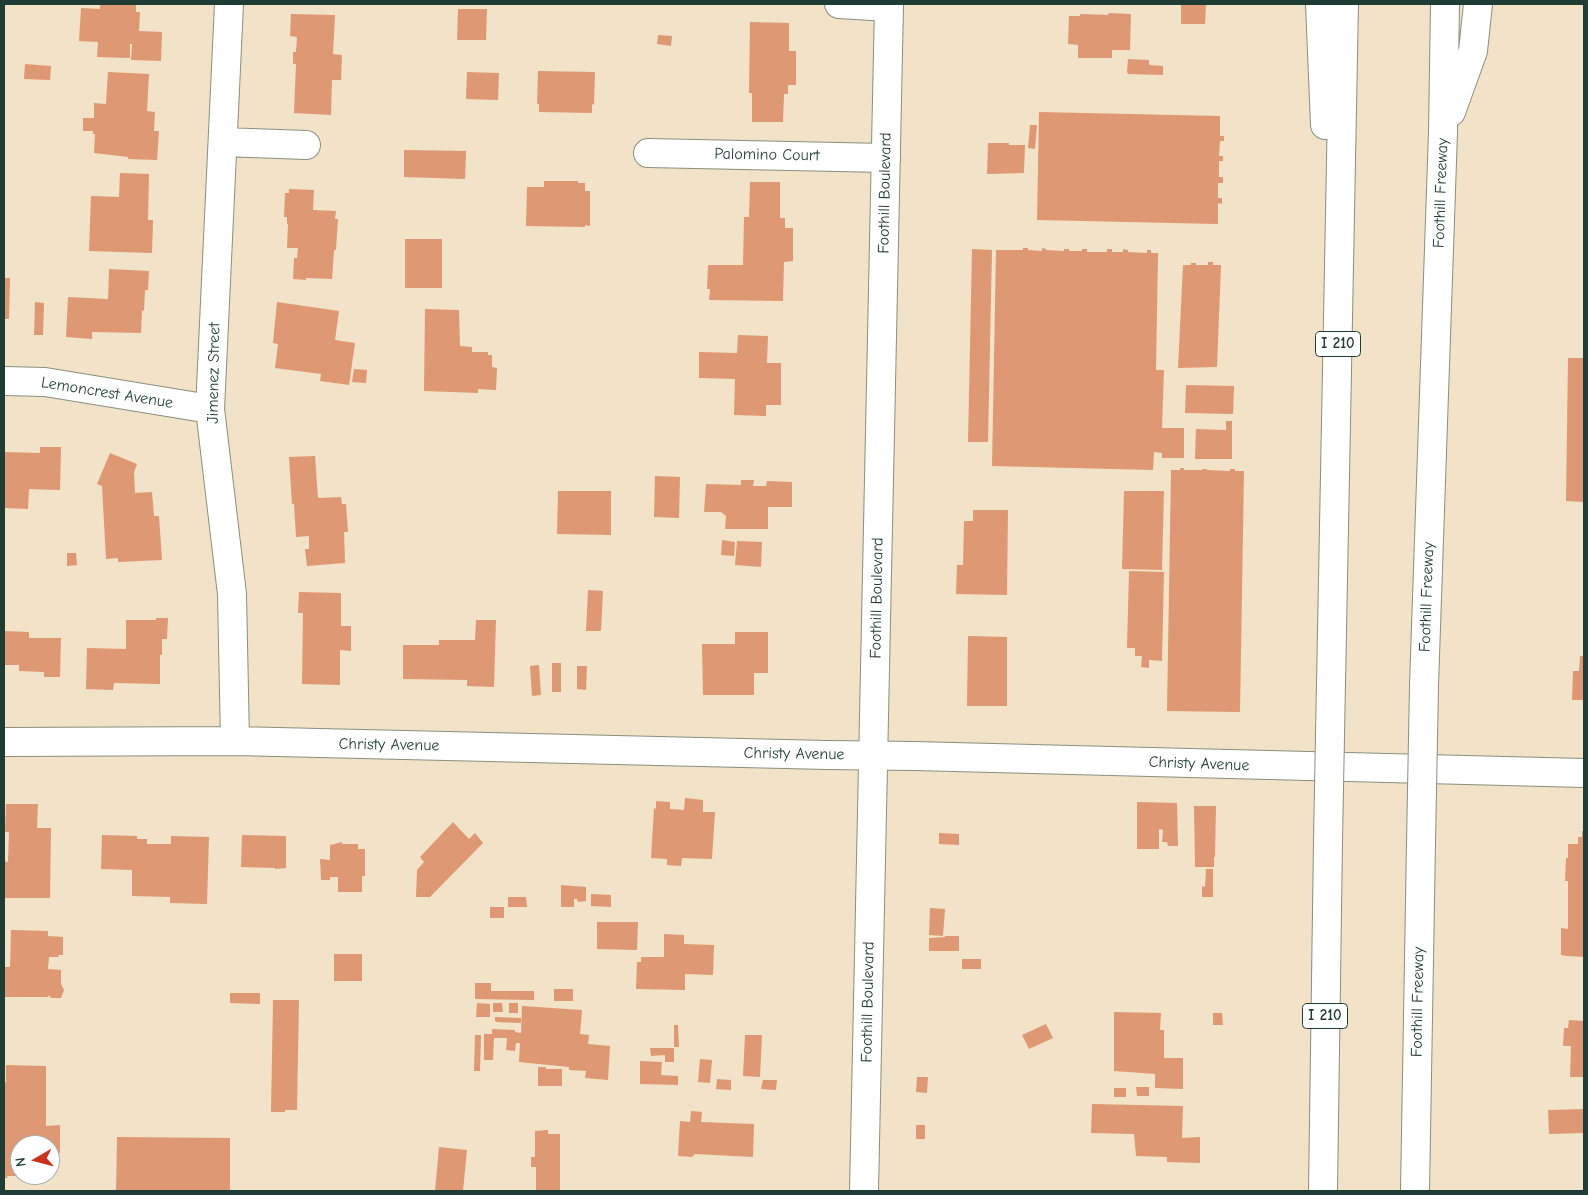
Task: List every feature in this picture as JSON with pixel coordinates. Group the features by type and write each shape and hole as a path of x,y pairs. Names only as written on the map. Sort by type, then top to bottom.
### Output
{"main road":[{"name":"Jimenez Street","path":"230,4 210,409 232,594 235,741"},
{"path":"839,4 889,6"},
{"path":"1320,4 1336,414"},
{"name":"I 210","path":"1323,1191 1344,4"},
{"name":"Foothill Freeway","path":"1416,1191 1424,685 1443,132 1445,4"},
{"path":"1443,132 1473,51 1478,4"},
{"name":"Foothill Boulevard","path":"864,1191 889,6"},
{"path":"223,142 306,145"},
{"name":"Palomino Court","path":"648,152 886,158"},
{"name":"Lemoncrest Avenue","path":"4,381 45,382 210,409"},
{"name":"Christy Avenue","path":"4,742 235,741 1584,773"}],"building":[{"path":"100,4 136,4 136,12 140,12 139,31 162,32 161,61 131,60 132,44 130,44 130,58 97,57 98,42 79,41 81,8 100,9"},
{"path":"1181,4 1206,4 1205,24 1181,24"},
{"path":"458,9 487,9 486,40 457,40"},
{"path":"1109,13 1131,14 1130,50 1112,50 1112,58 1078,58 1078,45 1068,44 1069,16 1080,16 1080,14 1108,15"},
{"path":"291,14 335,15 333,54 342,55 341,80 332,80 331,115 294,113 296,64 293,64 293,52 296,52 297,37 290,36"},
{"path":"750,22 789,23 789,51 796,51 796,85 788,85 788,94 784,94 783,122 752,122 752,93 749,93"},
{"path":"658,35 672,36 671,46 657,44"},
{"path":"1128,59 1149,60 1149,65 1163,66 1163,75 1128,74"},
{"path":"25,64 51,66 50,80 24,79"},
{"path":"538,71 595,72 592,113 539,112 539,104 537,104"},
{"path":"108,72 149,74 147,111 155,112 154,131 159,131 157,160 128,159 128,157 94,153 95,134 93,134 93,131 83,131 83,118 94,118 94,103 106,104"},
{"path":"467,72 499,73 498,100 466,99"},
{"path":"1039,112 1220,116 1220,136 1224,136 1224,141 1220,141 1219,156 1223,156 1223,161 1219,161 1219,177 1223,177 1223,183 1218,183 1218,198 1222,198 1222,204 1218,203 1218,224 1037,220"},
{"path":"1030,125 1037,125 1035,149 1028,148"},
{"path":"988,143 1025,145 1024,173 987,174"},
{"path":"404,150 466,151 465,179 404,177"},
{"path":"120,173 149,174 148,220 153,220 152,253 89,251 91,196 119,197"},
{"path":"544,181 578,181 578,183 585,183 585,191 590,191 590,226 526,226 527,187 544,187"},
{"path":"750,182 780,182 780,218 785,218 785,228 793,228 793,261 784,262 783,301 709,300 710,289 707,289 708,265 743,265 744,217 749,217"},
{"path":"289,189 314,190 313,210 336,211 335,219 338,219 332,279 293,279 294,258 297,258 298,248 287,248 288,224 287,217 284,217 285,193 289,193"},
{"path":"405,239 442,239 442,288 405,288"},
{"path":"1023,248 1042,251 1042,248 1064,251 1064,249 1082,251 1082,249 1087,249 1087,252 1107,252 1107,249 1112,249 1112,252 1123,252 1123,249 1128,250 1128,252 1147,253 1147,250 1151,250 1151,253 1158,253 1156,370 1164,370 1162,428 1184,428 1184,458 1162,458 1162,453 1154,452 1153,470 992,466 996,250 1023,250"},
{"path":"972,249 992,250 988,442 968,442"},
{"path":"1208,262 1213,262 1213,265 1221,265 1217,367 1178,368 1183,265 1196,263 1196,265 1208,265"},
{"path":"109,269 149,271 148,290 145,290 144,311 142,310 141,333 92,332 92,339 66,337 68,297 108,299"},
{"path":"4,278 10,278 9,319 4,319"},
{"path":"35,302 44,303 43,335 34,335"},
{"path":"277,302 339,311 335,340 355,343 349,385 320,381 321,374 275,368 278,344 273,343"},
{"path":"425,309 459,310 460,346 472,347 472,352 488,352 488,355 492,355 492,367 497,368 496,390 478,389 478,393 424,391"},
{"path":"738,335 768,336 767,363 781,363 781,405 766,405 766,416 734,415 735,379 699,378 699,352 737,353"},
{"path":"1568,358 1584,358 1584,502 1566,501"},
{"path":"354,369 367,370 366,383 352,382"},
{"path":"1186,385 1234,386 1233,414 1185,413"},
{"path":"1226,421 1232,421 1232,459 1195,459 1196,429 1226,430"},
{"path":"40,447 61,447 60,490 29,489 28,509 4,508 4,452 40,453"},
{"path":"110,453 137,464 134,472 135,493 152,492 154,516 159,516 162,560 118,562 118,558 106,559 102,486 97,484"},
{"path":"315,456 318,498 341,497 342,504 346,504 348,532 344,532 345,563 307,566 305,549 309,549 309,536 296,537 289,457"},
{"path":"1180,468 1184,468 1184,470 1230,471 1230,469 1235,469 1235,471 1244,471 1240,712 1167,711 1171,470 1180,470"},
{"path":"655,476 680,477 679,518 654,517"},
{"path":"741,480 754,480 753,486 766,486 767,481 792,482 792,507 768,507 768,529 725,529 726,516 721,512 704,512 706,484 741,485"},
{"path":"558,491 611,491 611,535 557,534"},
{"path":"1124,491 1164,491 1162,570 1122,569"},
{"path":"973,510 1008,510 1007,595 956,594 957,565 963,565 964,521 973,521"},
{"path":"722,540 735,542 734,556 721,555"},
{"path":"737,541 762,542 761,567 735,565"},
{"path":"67,553 76,553 77,565 67,566"},
{"path":"1129,571 1164,572 1162,661 1149,660 1149,668 1141,667 1142,656 1135,656 1135,648 1127,648"},
{"path":"588,590 603,591 601,631 586,631"},
{"path":"299,592 341,593 341,626 351,626 351,651 340,650 340,685 302,684 303,613 298,613"},
{"path":"156,618 168,618 167,639 162,639 162,655 160,655 160,684 114,683 113,690 86,689 87,648 126,649 126,620 156,620"},
{"path":"476,620 496,620 494,687 467,686 467,680 403,679 403,645 439,645 439,640 475,640"},
{"path":"4,631 29,632 29,638 61,638 60,677 44,677 44,672 19,671 19,665 4,665"},
{"path":"735,632 768,632 768,673 754,673 754,695 703,695 702,644 735,644"},
{"path":"968,636 1007,637 1007,706 967,706"},
{"path":"1580,656 1584,656 1584,700 1572,700 1573,671 1579,671"},
{"path":"552,663 561,663 561,692 552,692"},
{"path":"539,665 541,695 532,696 530,666"},
{"path":"577,666 587,666 586,690 577,689"},
{"path":"685,798 703,800 703,812 715,812 712,859 682,858 681,866 667,865 667,859 651,858 654,808 656,809 656,801 670,802 670,809 684,810"},
{"path":"1137,802 1177,803 1178,846 1168,846 1167,842 1162,842 1163,830 1159,829 1159,849 1137,849"},
{"path":"6,804 38,804 37,828 51,828 50,898 4,898 4,861 8,862 9,832 5,832"},
{"path":"1194,806 1216,806 1214,867 1195,867"},
{"path":"453,822 469,839 475,833 483,843 430,897 416,897 417,870 424,862 420,857"},
{"path":"1582,831 1584,831 1584,957 1561,955 1561,928 1568,929 1568,881 1565,881 1568,844 1578,844 1578,837 1582,837"},
{"path":"939,833 959,834 959,845 939,844"},
{"path":"102,835 137,836 137,839 147,839 147,844 171,844 171,836 209,837 207,904 170,903 170,897 132,896 132,870 101,869"},
{"path":"242,835 286,836 286,868 241,867"},
{"path":"342,842 342,844 358,844 358,849 365,849 365,876 362,876 362,892 338,892 338,877 330,877 330,880 321,880 320,859 330,860 330,845"},
{"path":"1206,869 1213,869 1213,897 1202,897 1202,886 1205,887"},
{"path":"561,885 586,887 586,901 578,902 577,899 574,899 574,907 561,907"},
{"path":"591,894 611,895 611,907 591,906"},
{"path":"508,897 526,897 527,907 508,907"},
{"path":"490,907 504,907 504,918 490,918"},
{"path":"930,908 945,909 943,936 929,935"},
{"path":"597,922 638,922 637,950 597,949"},
{"path":"11,930 48,931 48,936 63,937 63,955 49,957 48,969 61,970 61,984 64,990 61,998 51,998 49,995 48,997 4,997 4,967 10,967"},
{"path":"664,934 684,935 684,944 714,945 713,975 685,974 685,990 636,989 637,962 641,962 641,957 664,957"},
{"path":"959,936 959,951 929,951 929,938"},
{"path":"334,954 362,954 362,981 334,981"},
{"path":"962,959 981,959 981,969 962,969"},
{"path":"475,983 491,983 491,991 534,991 534,1000 475,999"},
{"path":"554,989 573,989 573,1001 554,1001"},
{"path":"230,993 260,993 260,1004 230,1003"},
{"path":"273,1000 299,1000 297,1110 285,1110 285,1112 271,1112"},
{"path":"477,1003 490,1004 490,1017 476,1017"},
{"path":"493,1003 502,1003 503,1012 493,1012"},
{"path":"509,1003 518,1003 518,1013 509,1013"},
{"path":"522,1006 582,1010 580,1034 589,1035 588,1044 610,1046 608,1080 585,1078 586,1071 569,1070 569,1067 519,1062 520,1043 516,1043 515,1051 506,1050 507,1038 494,1038 493,1060 484,1060 484,1034 492,1034 492,1029 515,1030 515,1032 521,1033"},
{"path":"1114,1012 1161,1013 1160,1030 1164,1030 1164,1058 1183,1058 1183,1089 1155,1088 1155,1074 1114,1071"},
{"path":"1213,1013 1222,1013 1223,1025 1213,1025"},
{"path":"495,1017 521,1018 521,1023 497,1022"},
{"path":"1569,1020 1584,1021 1584,1077 1570,1077 1571,1046 1563,1046 1564,1028 1568,1028"},
{"path":"1046,1024 1053,1038 1029,1049 1022,1035"},
{"path":"674,1025 678,1025 679,1047 674,1047"},
{"path":"475,1035 481,1035 480,1071 474,1071"},
{"path":"745,1035 762,1035 760,1077 743,1076"},
{"path":"650,1048 674,1048 674,1062 665,1062 665,1055 651,1056"},
{"path":"700,1059 712,1060 710,1083 698,1082"},
{"path":"640,1061 662,1062 661,1075 678,1076 678,1085 640,1084"},
{"path":"6,1065 46,1066 46,1126 60,1125 60,1135 10,1135 10,1176 4,1178 4,1082 6,1082"},
{"path":"538,1067 562,1069 562,1086 538,1086"},
{"path":"917,1077 928,1077 927,1093 916,1092"},
{"path":"717,1079 731,1080 731,1090 716,1089"},
{"path":"763,1080 777,1080 776,1090 761,1089"},
{"path":"1136,1087 1149,1087 1149,1096 1137,1096"},
{"path":"1114,1088 1126,1088 1126,1097 1114,1097"},
{"path":"1092,1104 1183,1106 1182,1138 1200,1137 1200,1163 1167,1162 1167,1157 1136,1156 1134,1134 1091,1133"},
{"path":"1584,1109 1584,1133 1549,1134 1548,1110"},
{"path":"691,1111 702,1112 701,1122 754,1124 753,1157 695,1154 692,1157 678,1156 680,1121 690,1122"},
{"path":"916,1125 925,1125 925,1139 916,1139"},
{"path":"548,1130 548,1134 560,1134 560,1191 536,1191 536,1167 531,1167 531,1157 535,1157 535,1131"},
{"path":"117,1137 230,1138 230,1191 116,1191"},
{"path":"439,1147 467,1150 463,1191 435,1191"}]}
